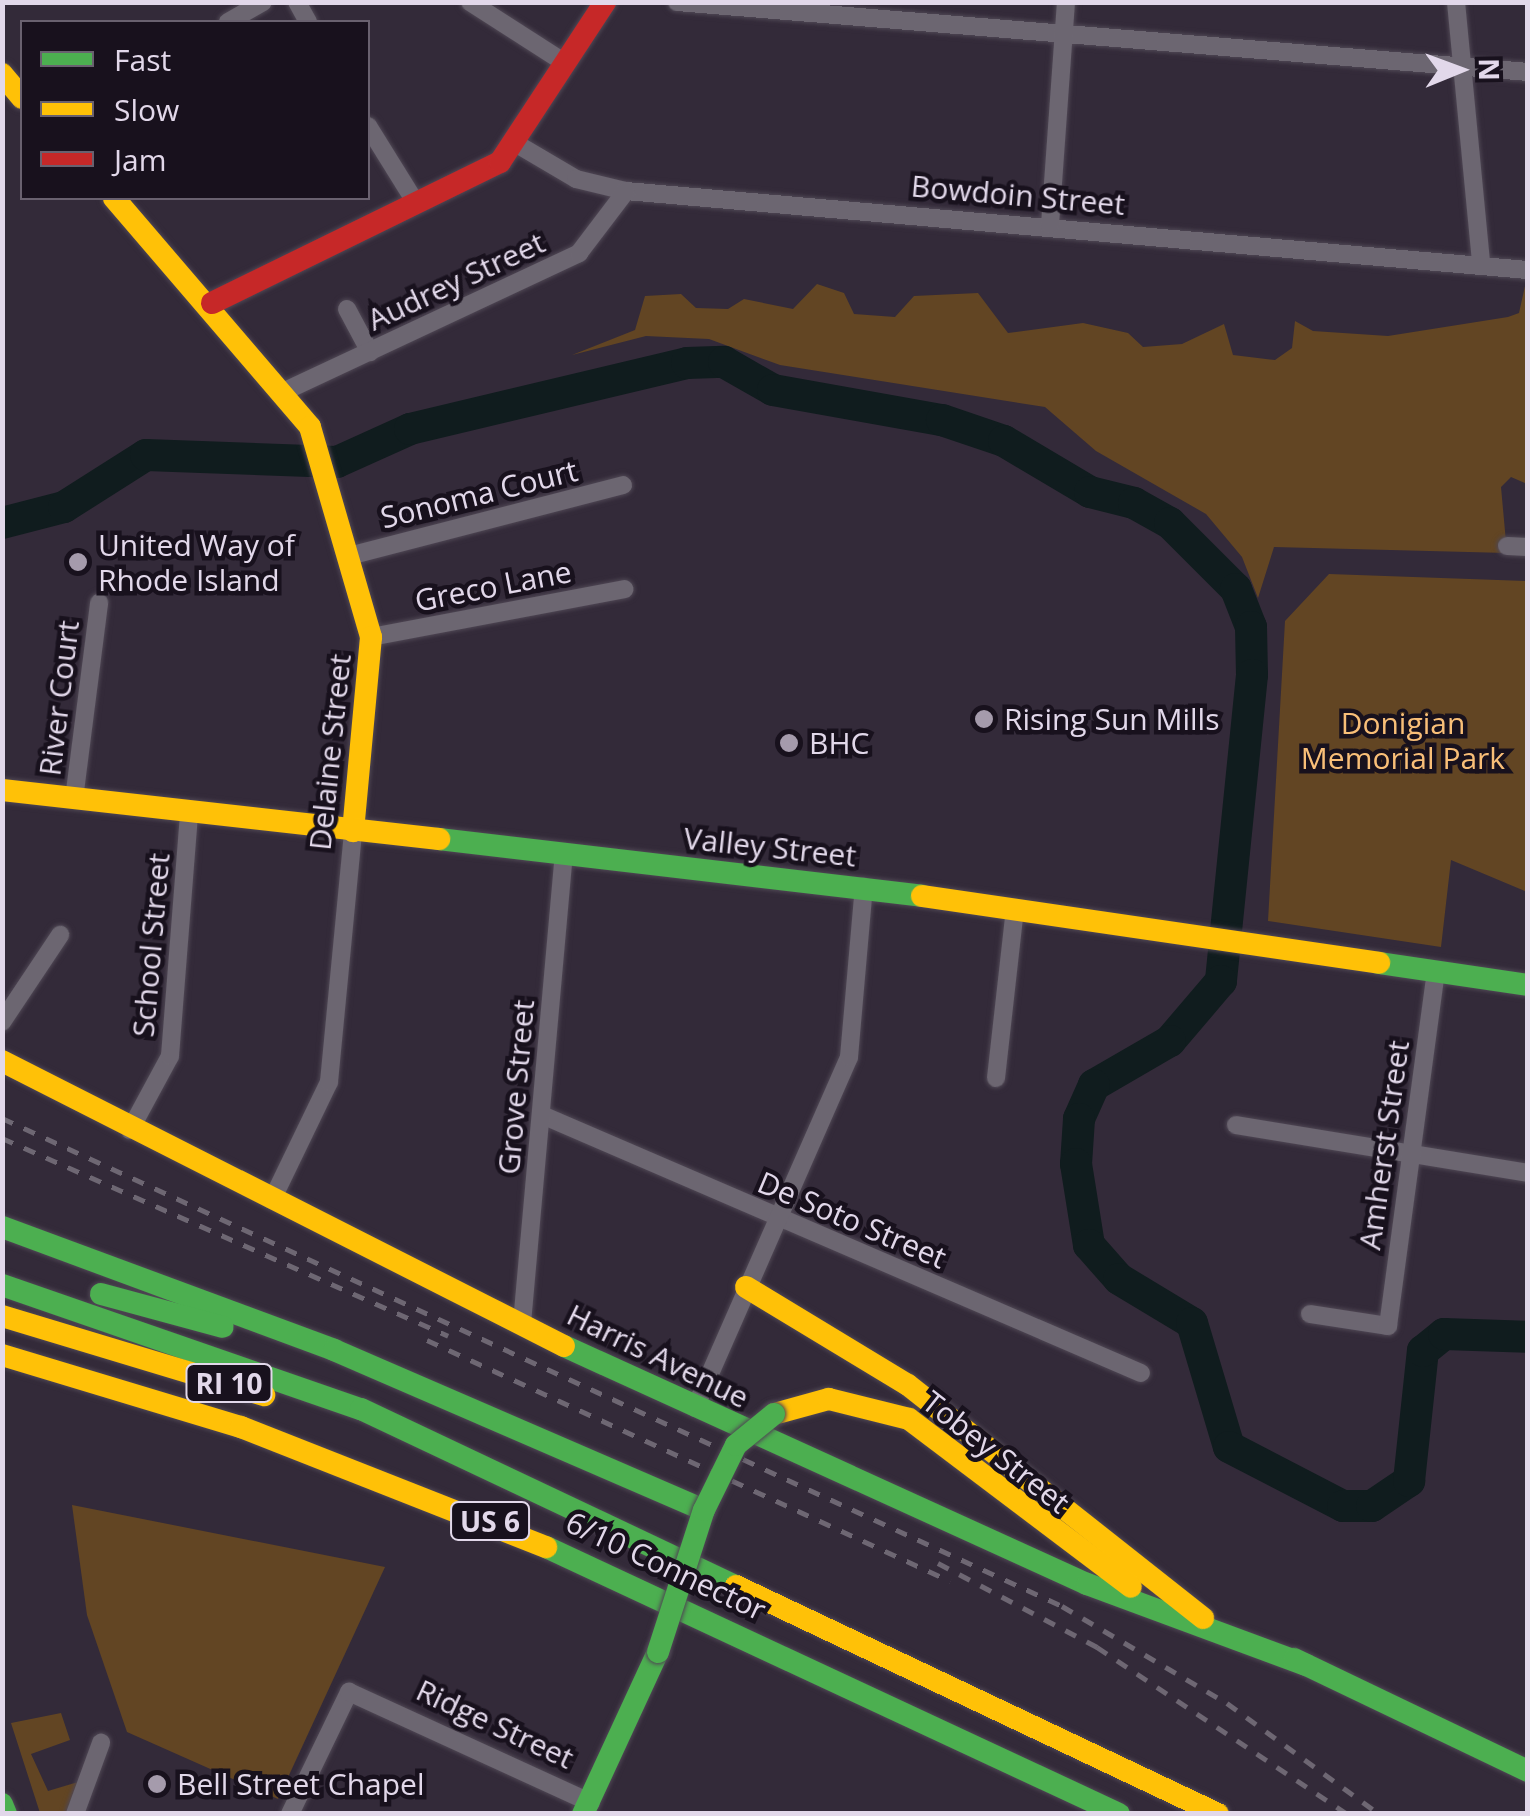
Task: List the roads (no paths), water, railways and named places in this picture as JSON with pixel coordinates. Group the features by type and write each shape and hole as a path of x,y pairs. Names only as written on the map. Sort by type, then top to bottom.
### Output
{"main road":[{"path":"212,303 500,162 605,2"},
{"path":"2,74 20,96"},
{"name":"Delaine Street","path":"116,200 212,303 286,391 310,427 371,637 353,832"},
{"name":"Valley Street","path":"2,790 864,887 1528,986"},
{"name":"Harris Avenue","path":"2,1061 130,1130 695,1408 1087,1584 1306,1664"},
{"path":"2,1227 381,1370 704,1510"},
{"path":"2,1269 381,1370"},
{"name":"US 6","path":"2,1286 301,1386 454,1456"},
{"name":"Harris Avenue","path":"746,1287 908,1386 1194,1614 1528,1771"},
{"name":"RI 10","path":"2,1316 454,1456"},
{"name":"6/10 Connector","path":"2,1356 241,1427 475,1514 1119,1814"},
{"name":"Tobey Street","path":"587,1808 658,1652 704,1510 736,1445 774,1414 829,1399 909,1418 1075,1552 1194,1614"},
{"name":"6/10 Connector","path":"454,1456 683,1555 1218,1814"},
{"path":"2,1804 6,1814"},
{"name":"Ridge Street","path":"587,1808 614,1814"}],"street":[{"path":"232,20 263,2"},
{"path":"470,2 564,64"},
{"path":"676,2 1528,72"},
{"path":"1050,225 1066,2"},
{"path":"1456,2 1481,260"},
{"path":"370,129 416,203"},
{"name":"Bowdoin Street","path":"515,143 576,180 626,191 1481,260 1528,270"},
{"name":"Audrey Street","path":"286,391 592,246 626,191"},
{"path":"347,309 370,352"},
{"name":"Sonoma Court","path":"349,556 623,485"},
{"path":"1507,546 1528,547"},
{"name":"Greco Lane","path":"371,637 624,590"},
{"name":"River Court","path":"74,799 99,603"},
{"name":"School Street","path":"130,1130 170,1056 189,814"},
{"name":"Delaine Street","path":"272,1200 329,1082 353,832"},
{"name":"Grove Street","path":"522,1324 564,855"},
{"path":"695,1408 849,1057 864,887"},
{"path":"996,1078 1015,909"},
{"path":"2,1022 60,936"},
{"name":"Amherst Street","path":"1310,1314 1388,1326 1436,973"},
{"name":"De Soto Street","path":"542,1116 1141,1373"},
{"path":"1236,1125 1528,1173"},
{"name":"Ridge Street","path":"290,1814 349,1692 587,1808"},
{"path":"75,1814 101,1744"}],"waterway":[{"path":"2,523 64,507 146,455 337,462 410,429 687,363 724,362 773,390 942,420 1004,441 1090,492 1134,503 1170,523 1236,589 1251,627 1252,675 1221,981 1170,1041 1094,1085 1079,1119 1076,1164 1089,1245 1119,1279 1192,1323 1229,1447 1343,1506 1372,1506 1409,1481 1423,1351 1444,1334 1528,1337"}],"railway":[{"path":"2,1118 1062,1606 1227,1703 1379,1814"},
{"path":"2,1138 448,1336"},
{"path":"427,1340 950,1581"},
{"path":"938,1563 1097,1647 1347,1814"}],"place":[{"name":"United Way of Rhode Island","path":"78,562"},
{"name":"Rising Sun Mills","path":"984,719"},
{"name":"BHC","path":"789,743"},
{"name":"Bell Street Chapel","path":"157,1784"}],"park label":[{"name":"Donigian Memorial Park","path":"1403,740"}]}
